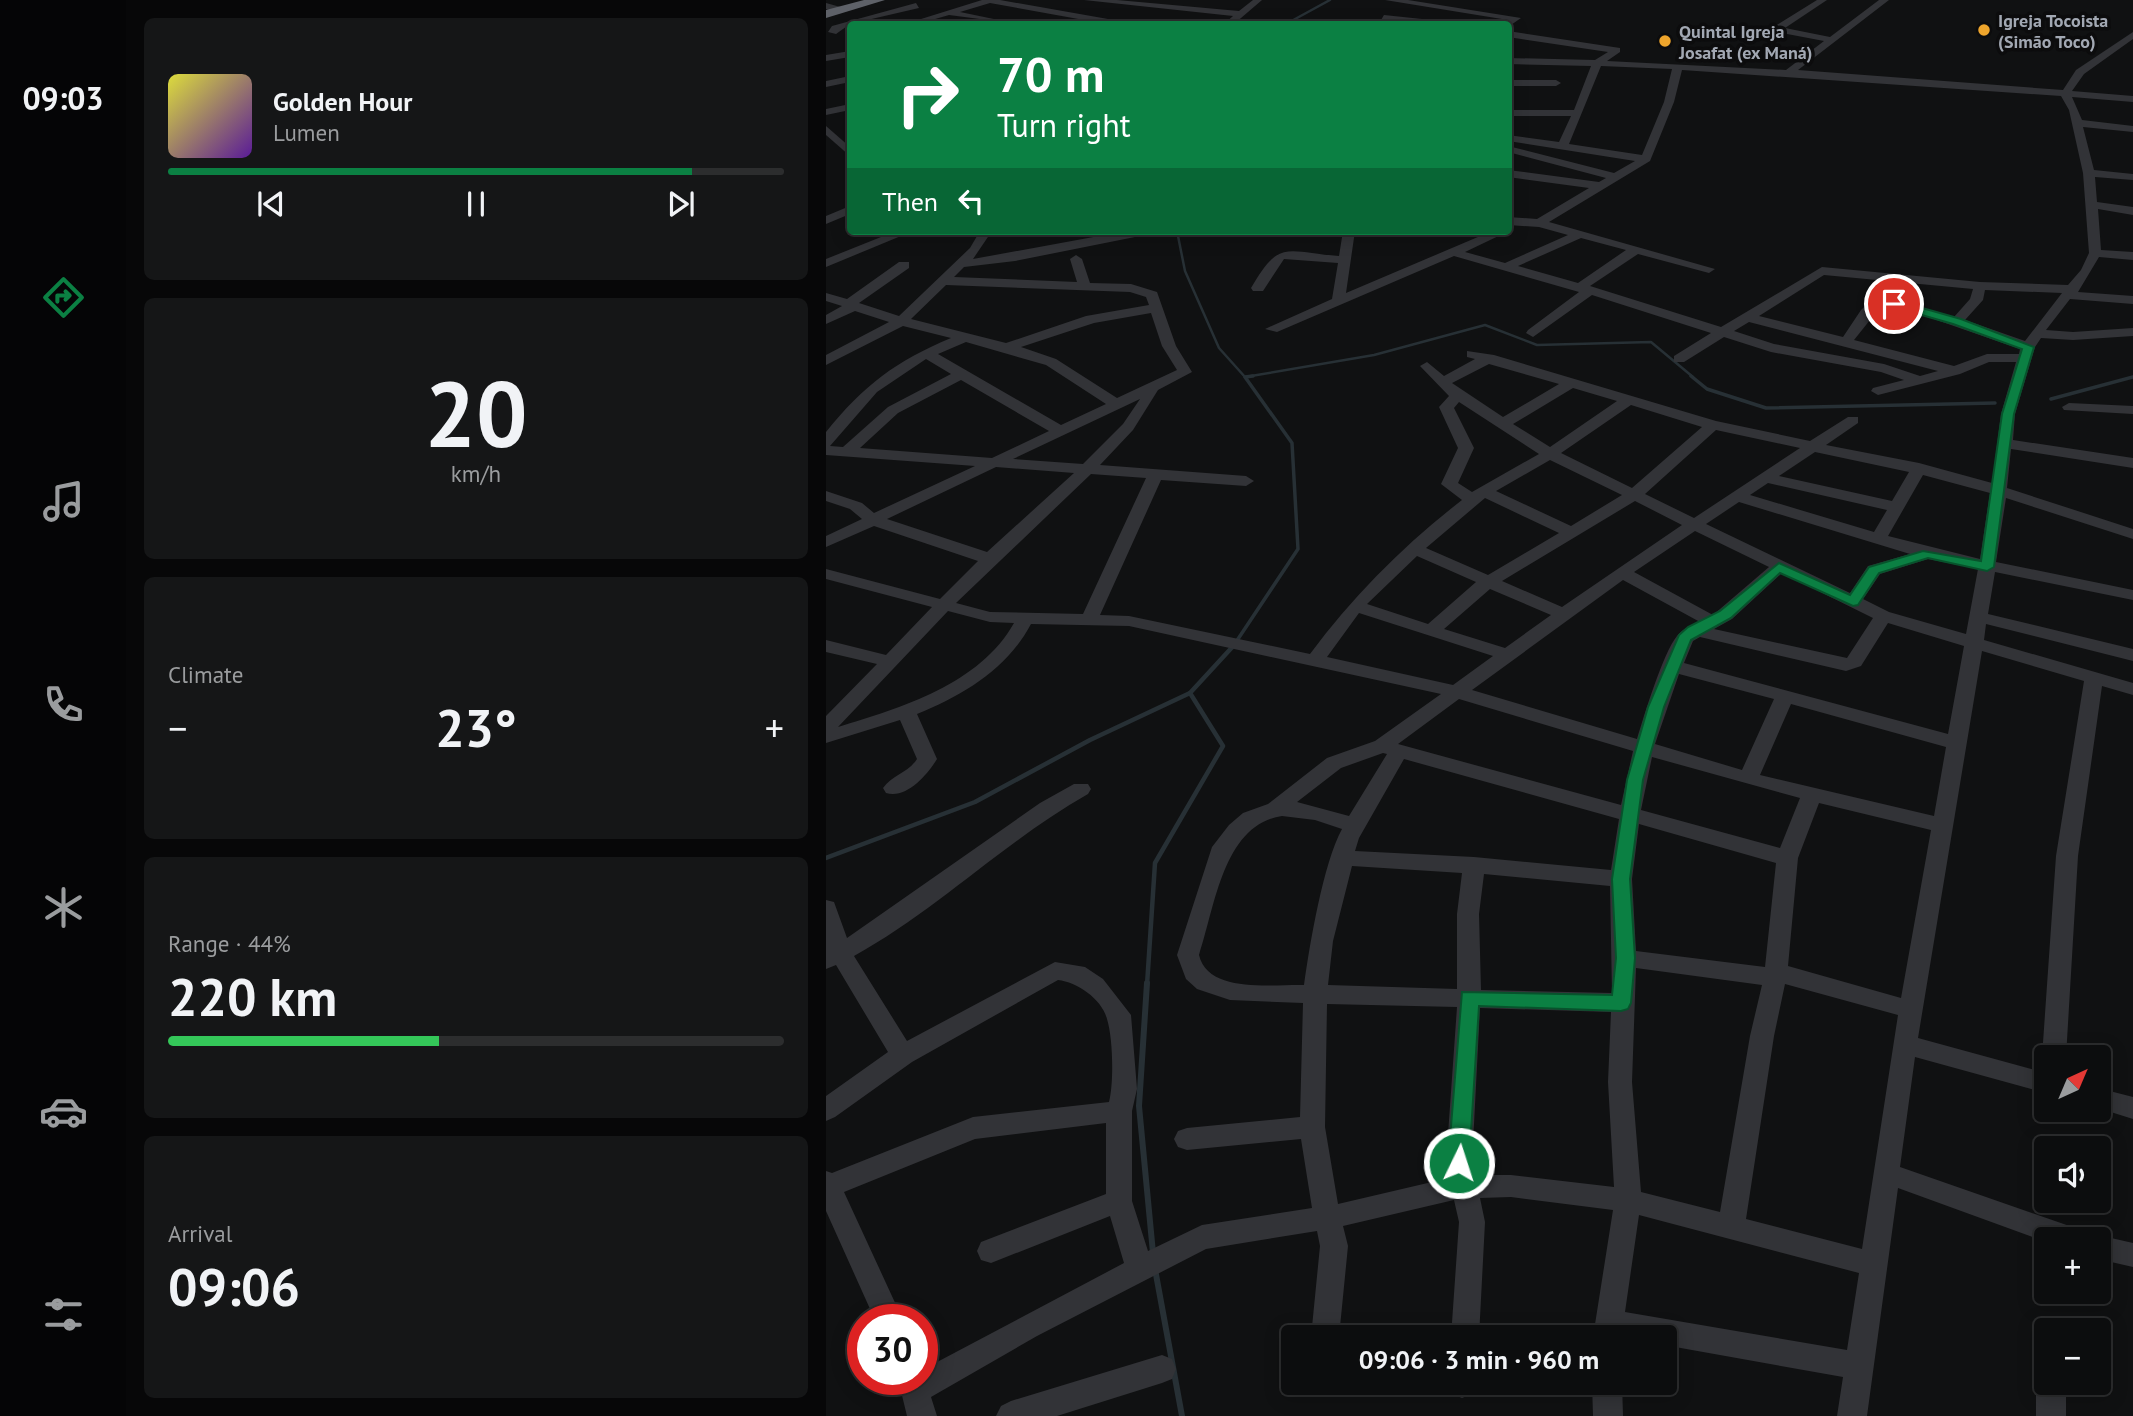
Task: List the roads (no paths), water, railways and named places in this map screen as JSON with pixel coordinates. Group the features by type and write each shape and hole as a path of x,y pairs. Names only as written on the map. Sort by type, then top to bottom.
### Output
{"highway":[{"path":"826,14 879,0"}],"street":[{"path":"897,0 946,14 994,21"},
{"path":"960,0 988,1 1094,21"},
{"path":"1088,0 1238,15"},
{"path":"1185,18 1215,0"},
{"path":"1231,21 1258,0"},
{"path":"1389,0 1516,18 1512,21"},
{"path":"1777,29 1823,0"},
{"path":"1789,72 1885,0"},
{"path":"921,21 988,1"},
{"path":"1378,21 1409,1"},
{"path":"826,5 841,10"},
{"path":"855,21 916,6"},
{"path":"1108,21 1130,6"},
{"path":"1384,18 1412,21"},
{"path":"830,32 847,24"},
{"path":"1749,40 1768,28 1832,40"},
{"path":"1512,35 1617,50 1597,63 1579,113 1563,146"},
{"path":"2065,94 2080,72 2133,35"},
{"path":"1512,47 1573,56 1582,62"},
{"path":"826,58 847,54"},
{"path":"1512,61 1789,72 2133,99"},
{"path":"1512,83 1556,88 1565,62"},
{"path":"1539,223 1646,159 1669,102 1677,68"},
{"path":"826,84 847,80"},
{"path":"838,82 847,90"},
{"path":"1852,1416 1857,1366 1905,1044 1987,567 2008,414 2029,346 2087,271 2095,253 2089,173 2077,123 2065,94"},
{"path":"826,112 847,108"},
{"path":"1512,113 1579,113"},
{"path":"2077,123 2133,129"},
{"path":"826,129 831,140 847,151"},
{"path":"1512,139 1646,159"},
{"path":"1512,150 1616,177"},
{"path":"2089,173 2133,177"},
{"path":"1512,174 1599,186"},
{"path":"2093,205 2133,211"},
{"path":"826,220 847,211"},
{"path":"1515,221 1539,223 1634,251 1709,269"},
{"path":"826,263 897,235"},
{"path":"826,361 901,321 961,264 980,244 984,235"},
{"path":"961,264 1024,256 1126,235"},
{"path":"1338,303 1349,235"},
{"path":"1272,329 1494,235"},
{"path":"1504,268 1578,235"},
{"path":"1533,333 1634,251"},
{"path":"1456,253 1788,353 1884,368 1918,380"},
{"path":"2095,253 2133,256"},
{"path":"1258,288 1272,263 1281,255 1346,260"},
{"path":"1076,259 1085,288"},
{"path":"826,320 850,306 904,265"},
{"path":"1679,359 1822,271 2070,292 2133,300"},
{"path":"1845,344 1879,300 1902,279"},
{"path":"826,542 990,462 1182,375 1185,370 1169,346 1153,295 1141,289 944,281"},
{"path":"1957,321 1973,304 1980,286"},
{"path":"826,297 901,321 1008,347 1051,362 1116,404"},
{"path":"1879,300 1957,321 2029,346"},
{"path":"1008,347 1091,319 1157,308"},
{"path":"1748,317 1955,371"},
{"path":"1878,391 1955,371 2029,346 2073,337 2133,332"},
{"path":"826,442 871,387 896,368 965,337"},
{"path":"926,353 1059,430"},
{"path":"1472,354 1713,425 1919,468 1997,489 2133,534"},
{"path":"1443,382 1489,358"},
{"path":"1427,366 1458,395 1550,454 1883,615 2133,689"},
{"path":"847,452 893,410 963,373"},
{"path":"1503,423 1572,383"},
{"path":"826,728 990,559 1086,470 1145,407 1153,388"},
{"path":"1458,395 1446,407 1466,449 1449,484 1570,532"},
{"path":"1315,660 1355,606 1413,549 1478,495 1550,454 1629,400"},
{"path":"2069,407 2133,410"},
{"path":"1621,1003 1217,988 1196,977 1189,966 1188,956 1223,847 1242,824 1276,808 1334,763 1391,749 1457,692 1622,572 1853,420"},
{"path":"1433,629 1490,582 1634,495 1713,425"},
{"path":"2005,443 2133,463"},
{"path":"826,450 1246,481"},
{"path":"1878,539 1919,468"},
{"path":"1090,618 1156,474"},
{"path":"1763,477 1895,507"},
{"path":"826,496 856,506 873,520 990,559"},
{"path":"1737,496 1928,554 2133,595"},
{"path":"1413,549 1565,615"},
{"path":"1853,601 1874,570 1928,554"},
{"path":"1608,1325 1628,1200 1620,1082 1621,1003 1625,958 1621,879 1643,749 1680,647 1703,626 1735,607 1779,567"},
{"path":"1622,572 1703,626 1764,649 1851,664 1883,615"},
{"path":"826,574 990,617 1129,621 1315,660 1457,692 1748,779 1943,825"},
{"path":"1355,606 1508,655"},
{"path":"1978,617 2133,655"},
{"path":"826,737 893,718 967,680 1002,655 1025,619"},
{"path":"826,646 889,662"},
{"path":"1673,666 1957,743"},
{"path":"2054,1045 2067,856 2094,677"},
{"path":"1748,779 1785,695"},
{"path":"893,788 919,772 927,759 906,711"},
{"path":"1391,749 1787,858"},
{"path":"1326,1325 1334,1246 1312,1126 1315,992 1322,941 1341,858 1391,749"},
{"path":"833,957 918,903 1041,809 1081,789"},
{"path":"1731,1226 1762,1036 1776,974 1787,858 1812,795"},
{"path":"1276,808 1310,811 1354,826"},
{"path":"1341,858 1621,879"},
{"path":"1466,1325 1472,1222 1462,1187 1459,1163 1469,998 1468,914 1474,866"},
{"path":"826,908 833,957 903,1055"},
{"path":"1625,958 1753,977 1776,974 1912,1010"},
{"path":"826,1110 903,1055 1055,971 1077,973 1095,985 1119,1016 1125,1089 1119,1111 1119,1201 1142,1265"},
{"path":"1905,1044 2034,1080"},
{"path":"2111,1102 2133,1108"},
{"path":"882,1304 827,1184 973,1128 1119,1111"},
{"path":"1187,1139 1312,1126"},
{"path":"1886,1173 2037,1227"},
{"path":"938,1383 1142,1265 1209,1235 1327,1218 1462,1187 1511,1186 1628,1200 1873,1264"},
{"path":"991,1251 1119,1201"},
{"path":"2111,1250 2133,1255"},
{"path":"1677,1340 1857,1366"},
{"path":"1012,1416 1058,1408 1163,1369"},
{"path":"1607,1395 1608,1416"},
{"path":"2051,1395 2052,1416"}],"waterway":[{"path":"1292,21 1330,0"},
{"path":"1178,235 1185,271 1219,348 1245,377"},
{"path":"1245,377 1374,355 1485,325 1537,345 1651,342 1693,377"},
{"path":"1245,377 1253,376"},
{"path":"1691,376 1707,389 1766,408 1995,403"},
{"path":"1234,645 1298,549 1292,443 1245,377"},
{"path":"2051,399 2133,377"},
{"path":"1190,693 1236,643"},
{"path":"826,858 975,802 1090,740 1190,693"},
{"path":"1147,985 1155,863 1223,746 1190,693"},
{"path":"1147,983 1139,1106 1153,1253"},
{"path":"1155,1269 1182,1416"}],"place":[{"name":"Igreja Tocoista (Simão Toco)","path":"1984,30"},
{"name":"Quintal Igreja Josafat (ex Maná)","path":"1665,41"}]}
